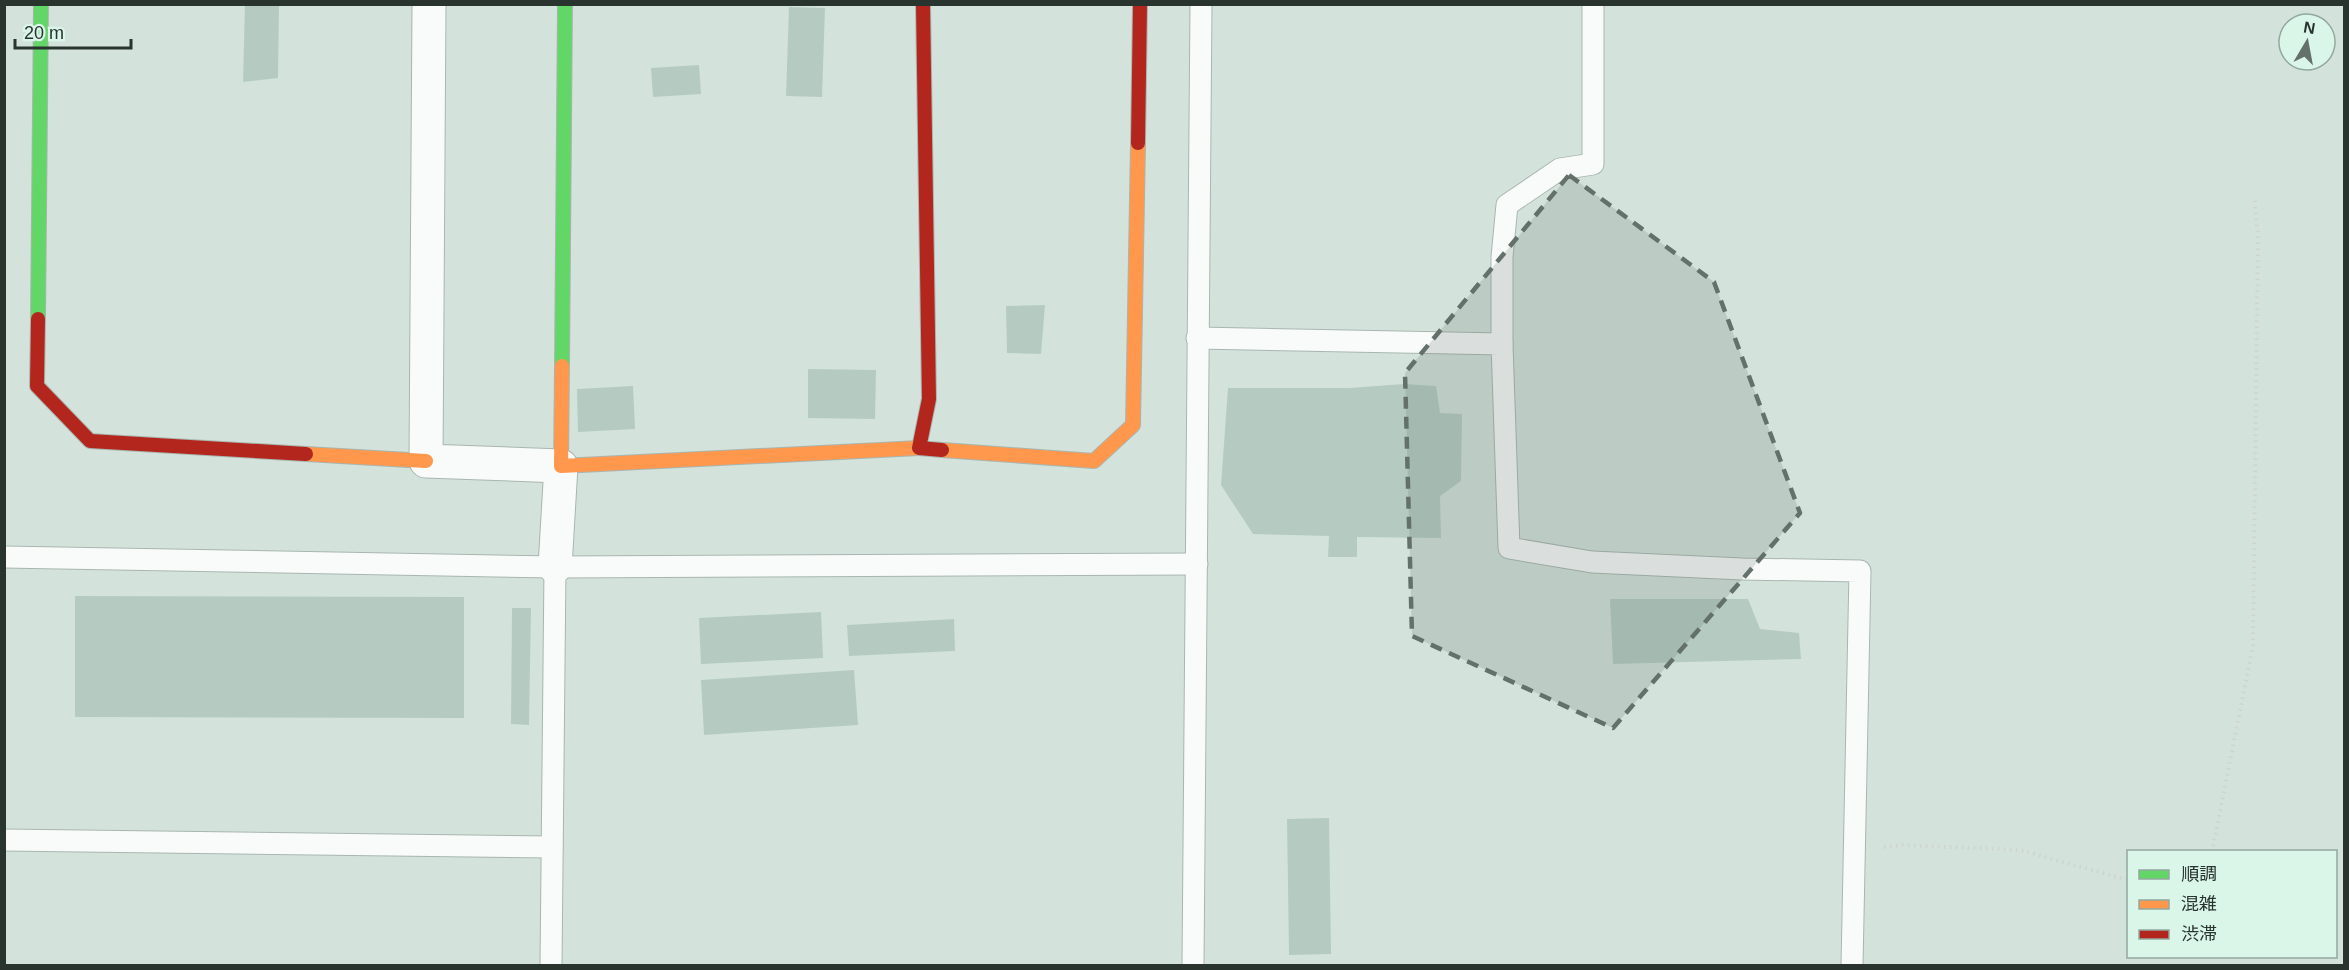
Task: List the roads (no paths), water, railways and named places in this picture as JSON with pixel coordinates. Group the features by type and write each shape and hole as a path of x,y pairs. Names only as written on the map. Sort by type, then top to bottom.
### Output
{"street":[{"path":"41,4 37,386 90,441 426,461 561,466 919,448 1094,461 1133,425 1140,4"},
{"path":"426,461 429,4"},
{"path":"555,567 561,466 565,4"},
{"path":"919,448 929,399 923,4"}],"lane":[{"path":"1193,966 1201,4"},
{"path":"1593,4 1593,164 1560,170 1507,205 1503,257 1502,344 1509,548 1592,562 1742,569 1860,571 1852,966"},
{"path":"1197,338 1502,344"},
{"path":"4,557 555,567 1197,564"},
{"path":"551,966 555,567"},
{"path":"4,840 552,847"}]}
